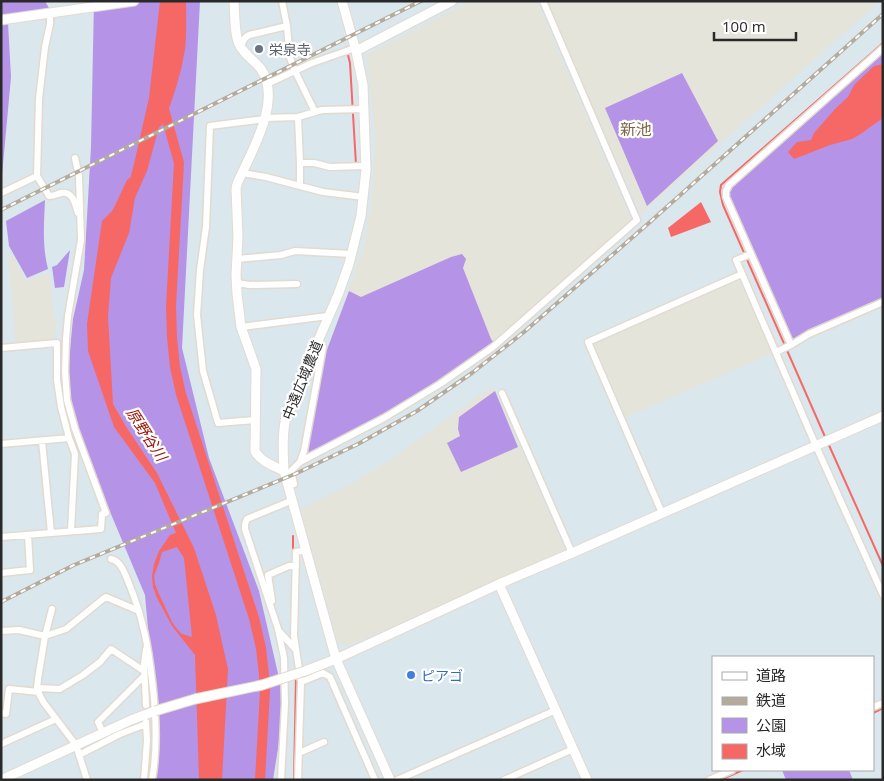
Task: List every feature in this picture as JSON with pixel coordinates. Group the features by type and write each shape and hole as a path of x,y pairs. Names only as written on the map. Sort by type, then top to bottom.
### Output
{"street":[{"path":"1,20 87,6 134,1"},
{"path":"234,1 236,34 240,47 261,70 267,84 267,110 264,126 236,189 238,237 236,283 241,327 256,369 254,447 262,460 284,471"},
{"path":"282,1 287,26 289,55 315,112"},
{"name":"中遠広域農道","path":"342,1 363,85 366,166 364,196 352,254 287,412 282,442 284,471 336,659 390,780"},
{"path":"267,84 312,63 355,49 436,5 452,1"},
{"path":"289,486 294,484 291,471 300,462 384,418 440,384 493,347 637,220 543,1"},
{"path":"50,13 39,99 37,176 49,196 62,193 71,195 78,213 80,225"},
{"path":"240,47 249,35 287,26"},
{"path":"790,345 726,197 726,191 729,185 883,48"},
{"path":"255,420 218,423 203,371 197,314 206,218 210,126 298,116 322,110 364,108"},
{"path":"298,116 300,186"},
{"path":"1,538 100,528 102,514 106,512 75,429 67,400 65,371 66,339 81,240 79,176 75,158"},
{"path":"300,163 314,163 330,167 366,166"},
{"path":"242,173 266,177 323,192 364,196"},
{"path":"1,193 37,176"},
{"path":"237,259 281,255 295,251 352,254"},
{"path":"750,254 736,260 883,595"},
{"path":"662,513 588,342 742,274"},
{"path":"236,283 250,285 297,284"},
{"path":"776,352 809,334 883,302"},
{"path":"241,327 328,316"},
{"path":"1,348 57,343 56,380 61,407 75,454 71,531"},
{"path":"300,462 304,451 323,347 316,343"},
{"path":"502,393 572,553"},
{"path":"1,780 15,777 76,745 155,711 195,698 262,685 336,659 499,584 883,416"},
{"path":"1,444 69,438"},
{"path":"42,441 51,533"},
{"path":"280,780 285,704 284,658 278,629 245,524 247,519 293,500"},
{"path":"1,573 30,570 28,535"},
{"path":"298,780 301,682 294,636 296,552 307,550"},
{"path":"111,559 119,563 125,573 139,611 148,644 156,739 152,780"},
{"path":"274,617 268,575 289,566 296,566"},
{"path":"499,584 587,780"},
{"path":"1,630 19,630 45,636 66,629 106,597 139,611"},
{"path":"52,609 39,667 38,690 44,703 76,745 87,780"},
{"path":"278,629 297,651"},
{"path":"146,705 144,673 145,653 148,644"},
{"path":"1,713 6,714 9,689 60,689 100,662 111,649 144,673"},
{"path":"103,733 98,722 144,673"},
{"path":"301,682 322,673 330,677 375,780"},
{"path":"397,780 556,710"},
{"path":"1,744 56,719"},
{"path":"79,755 146,723 146,780"},
{"path":"299,753 324,742"},
{"path":"504,780 573,749"},
{"path":"146,780 155,762"},
{"path":"709,780 730,771"}],"shaded area":[{"path":"470,1 536,1 631,221 481,354 331,340 365,242 373,188 375,136 367,55"},
{"path":"545,1 880,1 641,214"},
{"path":"8,255 12,255 26,280 49,273 56,325 54,340 16,344"},
{"path":"737,281 743,284 773,353 624,418 591,344"},
{"path":"489,388 495,391 565,551 347,646 338,642 301,509 349,485 393,458"}],"green space":[{"path":"1,1 45,1 49,8 1,16"},
{"path":"94,1 200,1 182,348 209,458 259,591 285,704 273,780 152,780 158,742 145,595 87,457 73,417 68,370 73,319 84,270 91,147"},
{"path":"8,23 11,77 1,186 1,24"},
{"path":"883,49 883,304 794,343 726,197 727,189"},
{"path":"682,73 718,141 647,206 605,108"},
{"path":"45,200 44,243 48,269 27,278 9,246 6,221"},
{"path":"70,250 64,287 55,288 52,267 57,265"},
{"path":"462,254 466,259 463,268 491,339 496,345 471,363 354,434 305,456 304,451 325,355 349,291 361,297 451,257"},
{"path":"495,391 518,447 461,472 447,443 460,436 458,429 459,417"},
{"path":"782,771 849,771 853,780 786,780"}],"water":[{"path":"160,1 186,1 164,109 147,171 135,198 129,233 111,278 108,316 113,404 157,473 194,548 216,615 228,669 222,780 199,780 195,655 172,626 153,587 154,564 159,551 170,535 176,533 155,483 114,427 88,351 87,324 102,221 125,198 149,98","holes":["177,547 184,558 192,637 182,634 172,622 155,584 154,576 162,552"]},
{"path":"883,64 883,118 852,139 794,159 788,152 797,142 811,140 814,133 848,97 854,85 874,66"},
{"path":"701,202 711,222 671,237 668,228"}],"waterway":[{"name":"原野谷川","path":"158,122 171,86 180,49 181,1"},
{"path":"826,439 723,205 720,192 721,185 883,43"},
{"path":"348,55 356,165"},
{"name":"原野谷川","path":"164,109 179,163 171,306 175,367 181,394 254,618 261,648 265,691 260,780"},
{"name":"原野谷川","path":"117,213 131,183"},
{"path":"828,443 883,566"},
{"path":"293,536 293,553"},
{"path":"294,780 296,677"},
{"path":"874,712 883,708"},
{"path":"720,780 741,771"}],"railway":[{"path":"1,210 421,1"},
{"path":"1,602 74,565 295,474 358,444 417,411 472,373 524,332 883,14"}],"place":[{"name":"栄泉寺","path":"259,49"},
{"name":"ピアゴ","path":"411,675"}],"district":[{"name":"新池","path":"636,129"}]}
